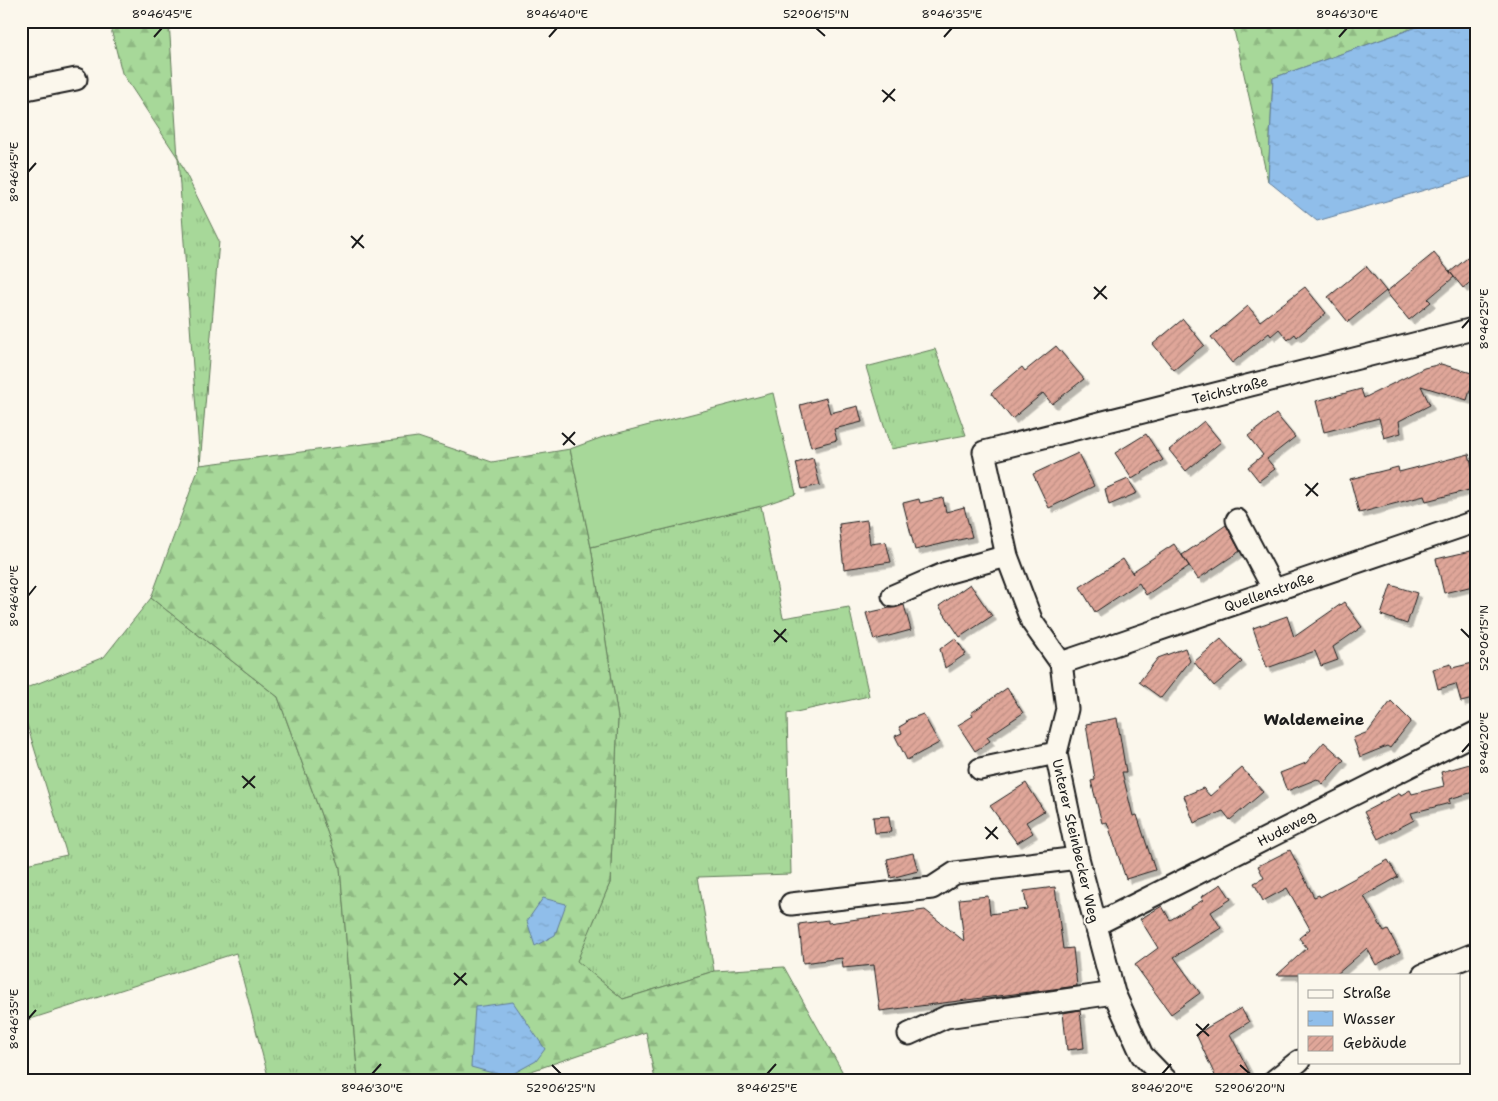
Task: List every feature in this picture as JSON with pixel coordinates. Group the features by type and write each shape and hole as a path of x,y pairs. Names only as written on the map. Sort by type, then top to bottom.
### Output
{"street":[{"path":"21,90 76,79"},
{"name":"Teichstraße","path":"984,452 1477,328"},
{"name":"Unterer Steinbecker Weg","path":"984,452 1007,556 1032,622 1061,663 1067,709 1056,753 1078,858 1114,993 1142,1055 1166,1080"},
{"path":"1237,520 1274,590"},
{"name":"Quellenstraße","path":"1061,663 1477,521"},
{"path":"893,596 946,572 1007,556"},
{"name":"Hudeweg","path":"1095,925 1477,732"},
{"path":"980,769 1056,753"},
{"path":"791,904 932,888 955,873 1078,858"},
{"path":"1425,974 1477,952"},
{"path":"909,1034 946,1017 1114,993"},
{"path":"1275,1080 1298,1062"}],"green space":[{"path":"109,21 169,21 178,158 122,73"},
{"path":"1232,21 1434,21 1273,78 1268,181"},
{"path":"178,158 219,241 200,465"},
{"path":"935,349 966,435 891,449 866,367"},
{"path":"773,393 796,494 761,506 591,547 570,449 603,437"},
{"path":"418,437 492,462 570,449 591,547 618,718 610,883 577,961 623,999 714,971 784,967 847,1080 655,1080 646,1032 505,1080 358,1080 340,867 278,697 151,598 200,465"},
{"path":"761,506 783,618 849,607 869,696 787,714 791,874 698,877 714,971 623,999 576,961 610,883 618,718 591,547"},
{"path":"151,598 278,697 340,867 358,1080 269,1080 236,953 21,1022 21,865 67,855 21,705 21,690 104,657"}],"water":[{"path":"1434,21 1477,21 1477,175 1317,221 1268,181 1273,78"},
{"path":"543,898 566,904 555,935 535,946 527,921"},
{"path":"513,1002 545,1049 536,1061 507,1077 471,1067 475,1007"}],"building":[{"path":"1477,250 1477,277 1463,288 1450,272"},
{"path":"1434,253 1454,277 1428,299 1431,302 1409,320 1386,292"},
{"path":"1366,266 1386,291 1348,322 1328,297"},
{"path":"1305,287 1326,313 1297,337 1295,334 1288,340 1279,329 1271,336 1269,333 1232,363 1211,337 1248,306 1260,321"},
{"path":"1183,319 1204,345 1174,370 1153,344"},
{"path":"1056,346 1084,379 1052,404 1043,393 1012,419 991,393 1022,367 1025,371"},
{"path":"1441,364 1475,374 1467,400 1421,386 1430,405 1399,421 1401,433 1384,438 1379,418 1324,432 1316,401 1361,389 1364,398 1424,368"},
{"path":"826,398 830,413 858,406 862,422 834,429 837,440 811,447 800,405"},
{"path":"1276,414 1295,437 1267,459 1275,469 1259,481 1248,467 1263,455 1248,436"},
{"path":"1204,421 1221,442 1186,471 1169,450"},
{"path":"1146,434 1163,460 1132,479 1115,453"},
{"path":"1078,453 1094,486 1049,508 1033,474"},
{"path":"1469,454 1477,488 1426,501 1424,496 1359,513 1350,479 1398,467 1399,472"},
{"path":"813,458 820,485 802,489 796,463"},
{"path":"1128,479 1137,493 1109,505 1105,489"},
{"path":"943,498 946,512 964,507 972,537 915,550 903,503 919,499 920,503"},
{"path":"867,520 870,544 886,542 891,562 844,569 839,524"},
{"path":"1226,525 1240,551 1198,579 1182,555"},
{"path":"1174,544 1189,566 1146,595 1139,583 1095,612 1080,587 1123,559 1133,574 1132,572"},
{"path":"1471,551 1477,574 1477,585 1444,593 1436,559"},
{"path":"970,584 992,616 960,637 939,606"},
{"path":"1391,585 1417,593 1407,624 1381,615"},
{"path":"1344,602 1362,627 1333,647 1338,660 1321,666 1315,651 1267,668 1253,628 1287,616 1294,637"},
{"path":"904,605 911,630 874,640 866,613"},
{"path":"955,638 966,654 945,668 940,649"},
{"path":"1221,639 1242,662 1214,686 1194,662"},
{"path":"1185,648 1190,661 1161,698 1139,682 1158,658"},
{"path":"1477,662 1477,698 1461,702 1456,684 1438,689 1433,669 1451,664 1452,668"},
{"path":"1007,688 1023,713 987,737 990,741 975,751 958,725 973,716 971,713"},
{"path":"1391,701 1411,721 1390,748 1387,746 1360,757 1353,738 1368,732"},
{"path":"923,714 939,743 907,760 895,736 902,733 899,727 906,723 907,720"},
{"path":"1117,718 1126,772 1122,772 1133,816 1137,815 1155,870 1126,879 1107,822 1102,823 1091,781 1095,780 1086,724"},
{"path":"1324,742 1344,760 1323,784 1317,779 1287,791 1280,773 1306,763"},
{"path":"1477,762 1477,791 1449,799 1450,803 1411,813 1414,820 1378,839 1364,812 1400,793 1401,795 1410,790 1412,794 1444,786 1441,772"},
{"path":"1242,768 1263,792 1230,820 1223,811 1194,823 1184,796 1203,788 1210,796"},
{"path":"1026,783 1044,811 1026,822 1033,833 1017,843 990,806"},
{"path":"889,816 891,832 875,833 873,817"},
{"path":"1290,850 1314,897 1319,895 1320,897 1388,860 1398,877 1364,896 1384,932 1388,930 1400,952 1376,965 1367,948 1337,974 1277,975 1307,948 1299,938 1310,929 1287,888 1263,901 1254,883 1264,878 1258,866"},
{"path":"913,853 918,871 891,878 887,859"},
{"path":"1221,884 1231,899 1211,912 1221,928 1174,957 1200,993 1171,1014 1135,965 1158,948 1140,919 1162,906 1170,920 1203,900 1201,897"},
{"path":"1055,887 1063,949 1073,948 1077,986 880,1011 874,965 843,968 842,958 803,963 799,924 828,920 828,923 925,910 964,941 959,899 988,896 990,914 1027,909 1024,891"},
{"path":"1241,1008 1249,1022 1230,1034 1251,1075 1241,1080 1217,1080 1196,1034"},
{"path":"1080,1010 1084,1048 1067,1050 1063,1013"}],"district":[{"name":"Waldemeine","path":"1314,719"}]}
